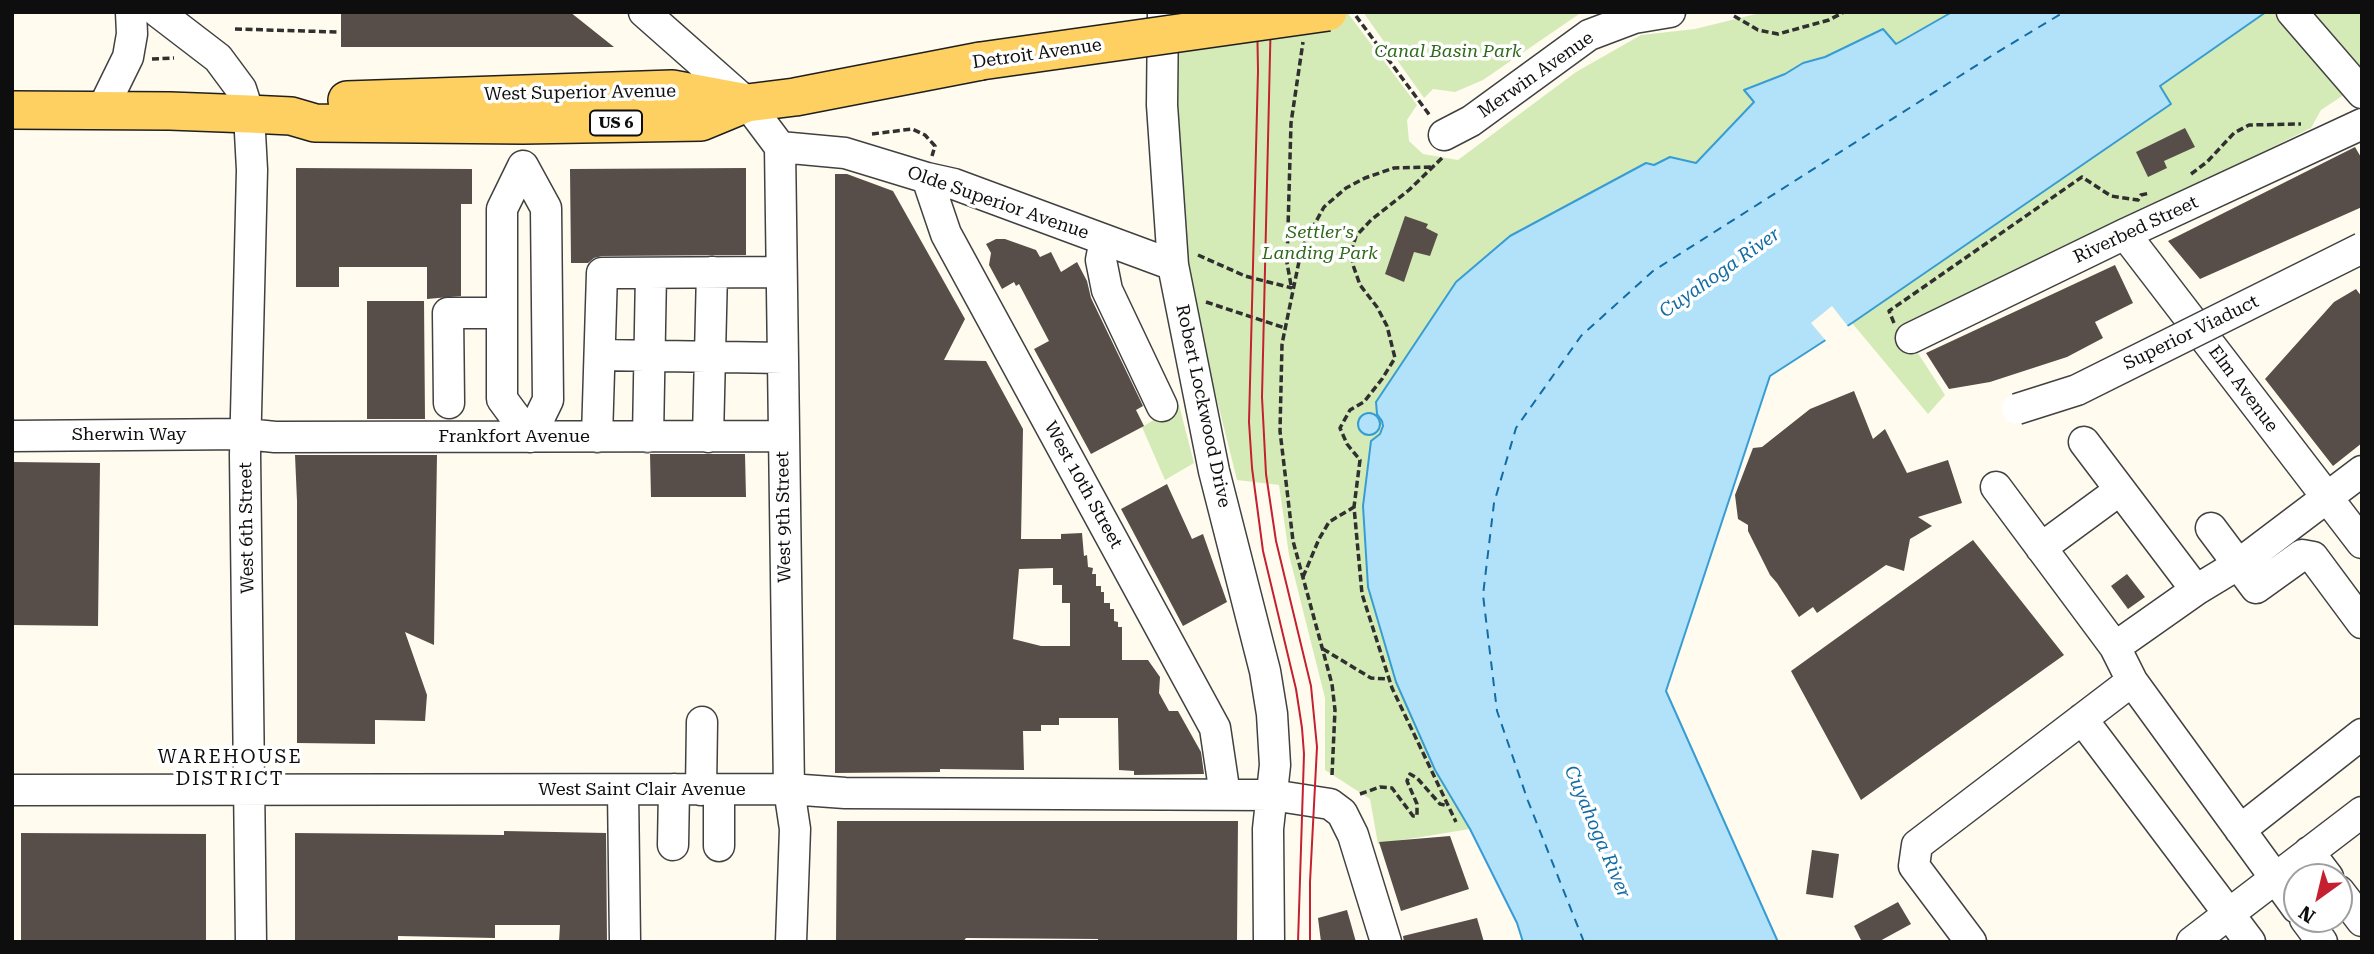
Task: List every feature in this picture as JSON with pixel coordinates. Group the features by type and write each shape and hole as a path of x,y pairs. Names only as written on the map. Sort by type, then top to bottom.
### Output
{"main road":[{"name":"Detroit Avenue","path":"747,103 795,97 981,61 1316,25"},
{"name":"West Superior Avenue","path":"291,116 308,102 488,94 673,89 747,103"},
{"name":"West Superior Avenue","path":"12,110 249,114 291,116 315,123 523,125 701,122 747,103"}],"street":[{"path":"102,110 128,57 132,33 131,12"},
{"path":"644,12 747,103 780,147"},
{"name":"Robert Lockwood Drive","path":"1163,12 1162,105 1181,258 1214,471 1265,671 1275,757 1272,795"},
{"name":"Merwin Avenue","path":"1444,135 1471,121 1589,35 1634,19 1670,12"},
{"path":"2292,12 2362,93"},
{"name":"West 6th Street","path":"163,14 218,58 241,89 249,114 252,170 246,435 251,942"},
{"name":"Riverbed Street","path":"1911,338 2125,234 2362,124"},
{"path":"523,125 523,166 502,209 502,399 530,437 548,400 546,208 523,166"},
{"name":"Olde Superior Avenue","path":"780,147 845,153 930,167 954,184 1105,240 1181,258"},
{"name":"West 9th Street","path":"780,147 789,789 794,829 791,942"},
{"name":"West 10th Street","path":"930,167 946,234 1215,728 1226,795"},
{"path":"502,209 546,208"},
{"name":"Elm Avenue","path":"2125,234 2362,543"},
{"path":"1105,240 1101,260 1107,289 1162,406"},
{"name":"Superior Viaduct","path":"2017,409 2077,390 2362,248"},
{"path":"708,436 712,272"},
{"path":"597,437 602,274 781,272"},
{"path":"648,437 652,273"},
{"path":"449,403 448,313 502,313"},
{"path":"600,355 783,358"},
{"path":"502,399 548,400"},
{"name":"Sherwin Way","path":"12,436 246,435"},
{"name":"Frankfort Avenue","path":"246,435 275,438 783,436"},
{"path":"2084,442 2196,590"},
{"path":"2115,647 2196,590 2239,564 2362,471"},
{"path":"1996,487 2115,647 2132,681 2283,890"},
{"path":"2041,548 2120,490"},
{"path":"2211,528 2256,587 2302,555 2313,557 2362,623"},
{"path":"1971,942 1914,866 1917,845 2132,681"},
{"path":"2082,719 2250,942"},
{"path":"673,845 698,789 702,722"},
{"path":"2240,831 2362,734"},
{"path":"698,789 719,846"},
{"name":"West Saint Clair Avenue","path":"12,790 789,789 845,793 1272,795 1330,804 1342,813 1353,835 1386,942"},
{"path":"623,790 625,942"},
{"path":"1269,942 1268,829 1272,795"},
{"path":"2192,942 2309,852 2358,823"},
{"path":"2309,852 2317,863"}],"path":[{"path":"1353,12 1444,135"},
{"path":"1734,16 1758,30 1778,34 1829,20 1844,12"},
{"path":"1292,288 1287,264 1291,123 1316,25"},
{"path":"235,29 337,32"},
{"path":"149,59 174,58"},
{"path":"2190,175 2207,162 2234,133 2249,125 2307,125"},
{"path":"865,135 912,129 925,135 935,146 930,167"},
{"path":"1332,775 1335,710 1332,684 1293,541 1280,430 1282,344 1302,247 1324,207 1346,188 1365,178 1394,168 1432,167 1356,236 1352,249 1353,265 1360,285 1387,326 1395,358 1364,402 1350,410 1340,428 1347,444 1360,460 1354,507 1362,594 1389,679 1456,822"},
{"path":"1911,338 1897,329 1889,311 2081,177 2111,196 2138,200 2141,195 2156,192"},
{"path":"1181,258 1292,288"},
{"path":"1204,301 1285,328"},
{"path":"1302,579 1329,522 1354,507"},
{"path":"1321,648 1371,678 1389,679"},
{"path":"1360,794 1380,788 1392,788 1413,816 1417,816 1417,804 1407,780 1410,774 1417,778 1440,804 1448,806"}],"green space":[{"name":"Settler's Landing Park","path":"1178,12 1347,12 1417,105 1407,120 1409,141 1423,154 1458,160 1576,72 1641,35 1695,29 1764,12 1952,12 1896,44 1883,29 1825,57 1803,63 1785,74 1745,90 1754,101 1695,163 1670,157 1654,165 1646,163 1593,193 1377,414 1383,426 1380,434 1368,587 1396,682 1435,770 1470,829 1378,844 1370,799 1325,770 1325,698 1289,555 1279,485 1237,480 1196,316 1187,262 1175,84"},
{"name":"Canal Basin Park","path":"1363,12 1582,12 1483,80 1455,92 1433,89 1424,98"},
{"path":"2266,12 2362,12 2362,83 2321,110 2311,128 1903,330 1945,395 1928,414 1852,323 2170,104 2160,86"},
{"path":"1179,405 1194,463 1165,480 1142,427 1172,409 1172,406"}],"water":[{"name":"Cuyahoga River","path":"1952,12 2266,12 2160,86 2171,104 1852,323 1770,376 1666,691 1778,942 1523,942 1517,923 1470,829 1435,770 1396,682 1368,587 1363,506 1371,441 1380,434 1383,426 1377,414 1376,402 1456,282 1510,236 1646,163 1654,165 1670,157 1696,163 1754,102 1744,90 1785,74 1803,63 1825,57 1883,29 1896,44"},
{"path":"1369,413 1377,416 1380,424 1377,432 1369,435 1361,432 1358,424 1361,416"}],"pier":[{"path":"1832,306 1850,329 1813,353 1827,342 1811,323"}],"building":[{"path":"341,12 570,12 614,47 341,47"},
{"path":"2185,128 2195,147 2164,161 2167,168 2148,177 2136,152"},
{"path":"2355,147 2362,159 2362,207 2200,279 2168,241"},
{"path":"296,168 472,169 472,204 461,204 461,296 427,299 427,267 339,267 339,287 296,287"},
{"path":"746,168 746,255 602,256 588,263 571,263 570,169"},
{"path":"835,174 847,174 893,191 965,319 944,360 986,361 1023,429 1021,539 1061,539 1061,534 1082,533 1084,556 1087,555 1088,567 1093,568 1092,574 1096,574 1096,586 1101,586 1104,603 1110,603 1110,609 1114,609 1114,621 1118,622 1118,627 1122,627 1122,660 1148,660 1160,677 1159,693 1169,711 1178,711 1201,752 1204,774 1134,775 1134,771 1119,770 1118,718 1059,718 1059,725 1041,725 1041,731 1023,731 1024,770 940,769 940,772 835,773","holes":["1053,568 1053,585 1062,585 1062,603 1070,603 1070,646 1041,646 1013,639 1019,569"]},
{"path":"1405,216 1428,224 1426,228 1438,234 1430,256 1414,252 1404,282 1385,274"},
{"path":"996,239 1005,239 1036,250 1040,257 1051,252 1061,272 1077,262 1087,281 1091,298 1143,406 1136,410 1144,426 1091,454 1034,349 1049,341 1019,284 1016,286 1014,282 1002,289 989,265 991,253 986,244"},
{"path":"2115,265 2133,303 2095,322 2103,338 2067,357 1990,382 1949,389 1926,353"},
{"path":"2356,289 2362,297 2362,443 2333,466 2265,379 2334,302"},
{"path":"367,301 424,301 425,419 367,419"},
{"path":"1854,391 1873,439 1885,429 1907,473 1948,460 1962,503 1918,517 1932,526 1910,539 1904,571 1886,565 1817,613 1813,607 1799,617 1770,575 1748,531 1748,525 1738,519 1735,495 1753,448 1762,447 1810,409"},
{"path":"650,454 745,454 746,497 651,497"},
{"path":"295,455 437,455 434,645 405,632 427,695 425,721 375,720 375,744 297,743"},
{"path":"12,462 100,463 98,626 12,625"},
{"path":"1167,484 1192,539 1203,534 1227,602 1183,626 1121,509"},
{"path":"1973,540 2064,655 1861,800 1791,671"},
{"path":"2127,574 2145,597 2128,609 2111,586"},
{"path":"837,821 1238,821 1237,942 966,938 963,942 836,942"},
{"path":"504,831 606,833 607,942 559,942 560,925 495,925 495,938 398,936 398,942 295,942 295,833 504,835"},
{"path":"21,833 206,834 206,942 21,942"},
{"path":"1450,836 1469,889 1401,911 1379,842"},
{"path":"1812,850 1839,854 1833,898 1806,894"},
{"path":"1898,902 1911,924 1878,942 1862,942 1854,926"},
{"path":"1347,910 1356,942 1321,942 1318,918"},
{"path":"1477,918 1484,942 1404,942 1403,936"}],"ferry route":[{"path":"1584,942 1528,801 1497,711 1483,595 1494,503 1516,428 1581,336 1653,271 2064,12"}],"tram line":[{"path":"1257,12 1258,71 1249,422 1263,551 1296,689 1302,728 1304,754 1298,942"},
{"path":"1271,12 1262,397 1266,474 1276,541 1311,686 1317,747 1310,882 1310,942"}],"district":[{"name":"WAREHOUSE DISTRICT","path":"230,768"}]}
